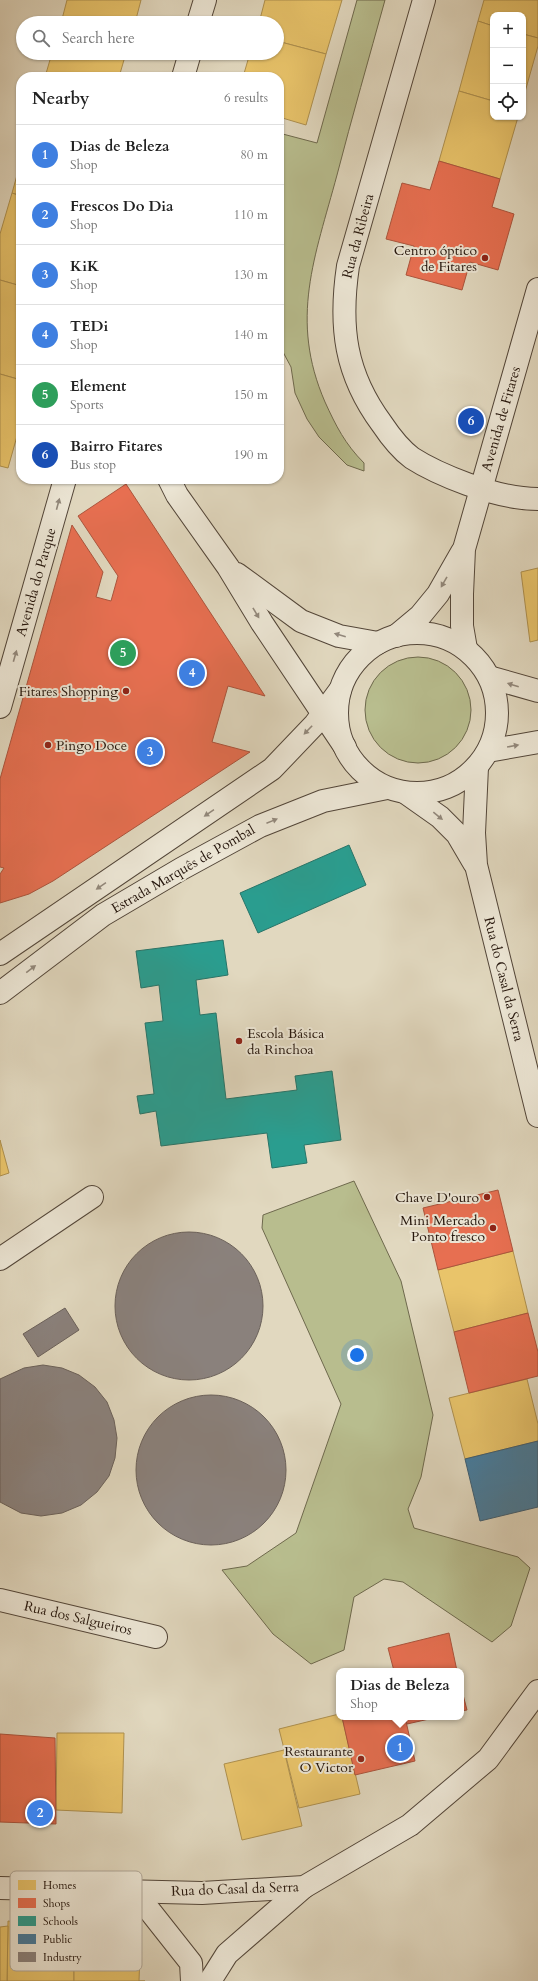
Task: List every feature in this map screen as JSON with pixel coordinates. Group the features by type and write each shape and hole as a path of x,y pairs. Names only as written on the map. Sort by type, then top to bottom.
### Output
{"street":[{"path":"200,16 205,0"},
{"name":"Rua da Ribeira","path":"424,0 348,266 343,298 344,331 349,356 358,386 375,415 393,439 412,458 446,476 481,489 518,497 538,499"},
{"path":"184,72 188,60"},
{"name":"Avenida de Fitares","path":"466,649 462,626 464,549 538,289"},
{"name":"Avenida do Parque","path":"0,707 64,484"},
{"path":"172,484 177,495 228,567 262,623 345,747"},
{"name":"Avenida de Fitares","path":"341,689 354,666 362,656 420,616 438,594 464,549"},
{"path":"228,567 301,621 339,636 387,640 414,633 432,634 450,640 466,649 479,662 489,677 495,694 497,712 495,732 483,759"},
{"path":"489,677 538,691"},
{"path":"341,689 338,708 338,722 345,747"},
{"name":"Estrada Marquês de Pombal","path":"0,954 272,769 323,714 341,689"},
{"path":"483,759 538,742"},
{"name":"Rua do Casal da Serra","path":"345,747 355,764 370,778 397,790 440,817 457,834 476,865"},
{"name":"Estrada Marquês de Pombal","path":"0,993 103,915 181,869 260,826 323,800 397,790 426,793 445,789 462,780 483,759"},
{"name":"Rua do Casal da Serra","path":"483,759 474,834 476,865 538,1116"},
{"path":"0,1259 92,1197"},
{"name":"Rua dos Salgueiros","path":"0,1600 156,1637"},
{"name":"Rua do Casal da Serra","path":"142,1892 202,1893 304,1887 410,1825 488,1759 538,1691"},
{"path":"210,1981 227,1954 304,1887"},
{"name":"Rua do Casal da Serra","path":"0,1888 10,1888"},
{"path":"142,1905 146,1906 191,1963 192,1981"}],"green space":[{"path":"357,0 385,0 314,261 309,288 307,315 309,343 314,372 333,419 351,449 364,463 364,471 347,465 319,437 307,419 295,393 291,367 284,354 284,134 317,143"},
{"path":"418,657 438,661 455,673 467,690 471,710 467,730 455,747 438,759 418,763 398,759 381,747 369,730 365,710 369,690 381,673 398,661"},
{"path":"354,1181 401,1281 433,1415 421,1477 408,1509 414,1528 518,1557 530,1568 511,1626 492,1642 403,1582 384,1579 354,1597 344,1650 311,1664 273,1634 222,1570 247,1566 296,1533 341,1404 262,1228 263,1215"}],"building: Homes":[{"path":"67,0 141,0 137,16 63,16"},
{"path":"265,0 342,0 326,54 284,43 284,16 261,16"},
{"path":"484,0 538,0 538,38 526,35 526,12 490,12 490,25 478,21"},
{"path":"478,21 490,25 490,100 459,91"},
{"path":"526,35 538,38 538,46 526,88"},
{"path":"284,43 326,54 306,125 284,118 284,72 244,72 248,60 284,60"},
{"path":"50,60 124,60 120,72 46,72"},
{"path":"459,91 490,100 490,120 517,120 500,179 439,161"},
{"path":"16,179 16,194 12,193"},
{"path":"12,193 16,194 16,285 0,280 0,234"},
{"path":"0,280 16,285 16,379 0,374"},
{"path":"0,374 16,379 16,440 8,468 0,466"},
{"path":"538,568 538,640 530,642 521,572"},
{"path":"0,1140 9,1173 0,1176"},
{"path":"513,1251 528,1313 454,1332 438,1270"},
{"path":"527,1379 538,1424 538,1441 465,1459 449,1398"},
{"path":"336,1715 336,1720 343,1720 360,1794 299,1808 279,1729"},
{"path":"57,1733 124,1733 122,1813 56,1810"},
{"path":"284,1750 302,1826 242,1840 224,1764"},
{"path":"8,1921 10,1921 10,1971 74,1971 74,1981 7,1981"},
{"path":"8,1926 7,1981 0,1981 0,1927"},
{"path":"74,1971 139,1971 139,1981 74,1981"}],"building: Shops":[{"path":"439,161 500,179 492,207 514,214 498,270 470,262 462,290 406,275 414,246 386,239 402,183 430,190"},
{"name":"Fitares Shopping","path":"126,484 265,696 228,686 212,742 250,752 53,881 29,894 0,903 0,874 4,868 0,867 0,779 72,525 103,572 96,597 111,601 118,576 78,516"},
{"path":"498,1190 513,1251 438,1270 423,1208"},
{"path":"528,1313 538,1352 538,1376 469,1393 454,1332"},
{"path":"449,1633 456,1668 393,1668 388,1648"},
{"path":"464,1698 467,1710 464,1710"},
{"path":"343,1720 406,1720 415,1761 355,1775"},
{"path":"406,1720 425,1720 407,1724"},
{"path":"0,1734 55,1738 56,1824 0,1822"}],"building: Schools":[{"path":"349,845 366,885 258,933 240,893"},
{"path":"223,940 228,975 196,980 200,1015 216,1013 226,1099 297,1090 295,1076 332,1071 341,1140 304,1145 307,1163 272,1168 267,1133 161,1146 156,1111 140,1114 137,1096 154,1094 145,1023 163,1021 159,985 141,988 136,951"}],"building: Public":[{"path":"538,1441 538,1507 480,1521 465,1459"}],"building: Industry":[{"path":"182,1232 196,1232 210,1235 224,1241 236,1249 246,1259 254,1271 260,1285 263,1306 262,1320 254,1341 246,1353 236,1363 224,1371 210,1377 196,1380 182,1380 168,1377 154,1371 142,1363 132,1353 124,1341 118,1327 115,1313 115,1299 118,1285 124,1271 132,1259 142,1249 154,1241 168,1235"},
{"path":"65,1308 79,1330 38,1357 23,1334"},
{"path":"43,1365 62,1368 79,1375 95,1387 107,1402 114,1420 117,1438 115,1458 109,1476 97,1492 81,1505 62,1513 41,1516 21,1513 0,1502 0,1379 24,1368"},
{"path":"211,1395 233,1398 253,1408 264,1417 273,1428 283,1448 286,1470 283,1492 273,1512 264,1523 253,1532 233,1542 211,1545 189,1542 169,1532 158,1523 149,1512 139,1492 136,1470 139,1448 149,1428 158,1417 169,1408 189,1398"}],"place":[{"name":"Centro óptico de Fitares","path":"485,258"},
{"name":"Bairro Fitares","path":"471,421"},
{"name":"Element","path":"123,653"},
{"name":"TEDi","path":"192,673"},
{"name":"Fitares Shopping","path":"126,691"},
{"name":"Pingo Doce","path":"48,745"},
{"name":"KiK","path":"150,752"},
{"name":"Escola Básica da Rinchoa","path":"239,1041"},
{"name":"Chave D'ouro","path":"487,1197"},
{"name":"Mini Mercado Ponto fresco","path":"493,1228"},
{"name":"Dias de Beleza","path":"400,1748"},
{"name":"Restaurante O Victor","path":"361,1759"},
{"name":"Frescos Do Dia","path":"40,1813"}]}
